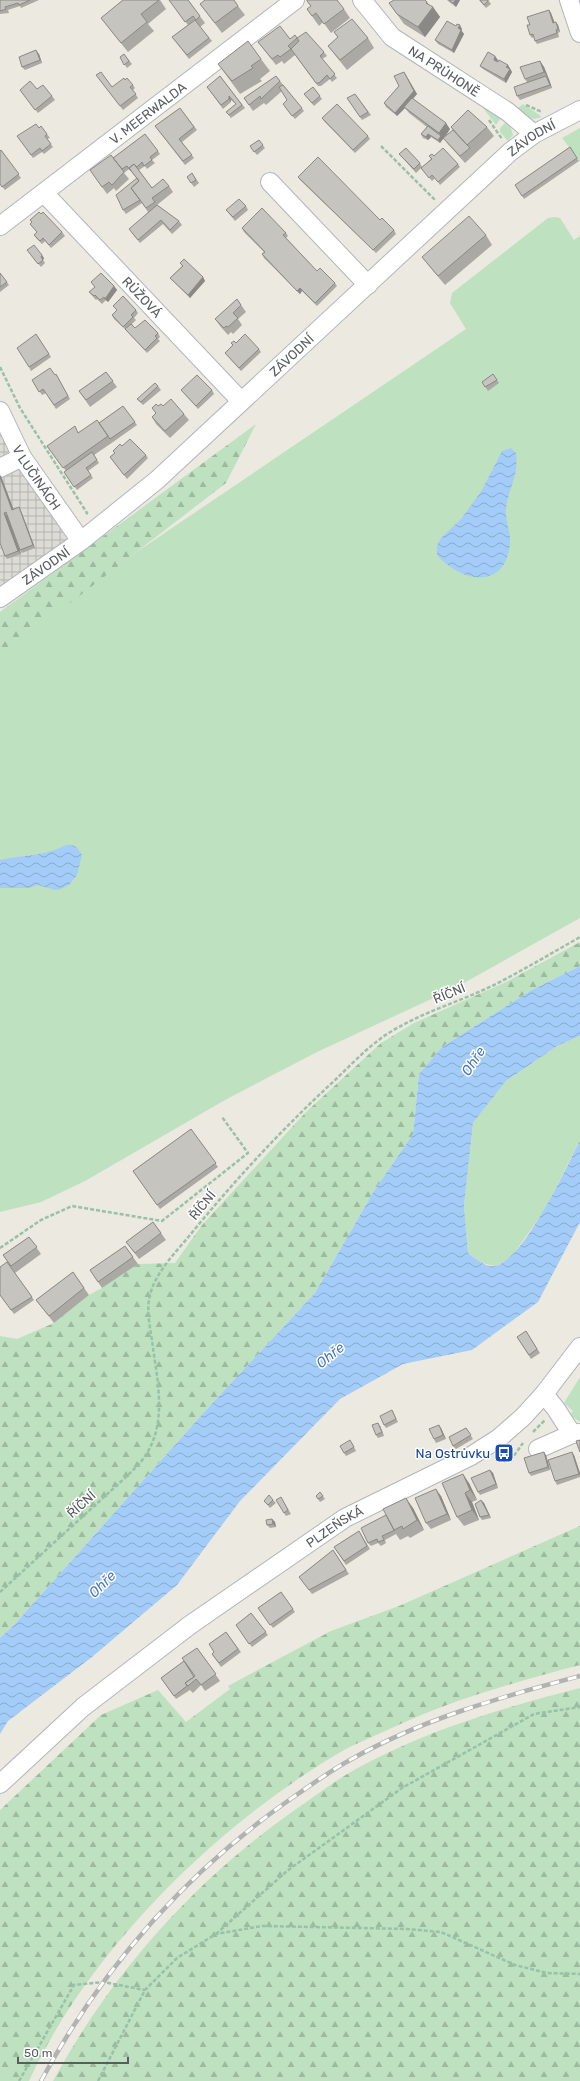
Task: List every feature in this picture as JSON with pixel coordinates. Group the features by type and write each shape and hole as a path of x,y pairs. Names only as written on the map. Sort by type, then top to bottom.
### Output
{"street":[{"name":"V. MEERWALDA","path":"0,226 295,0"},
{"name":"NA PRŮHONĚ","path":"362,0 392,37 508,112 534,134"},
{"path":"569,0 580,33"},
{"name":"ZÁVODNÍ","path":"0,598 81,541 157,480 240,400 368,285 510,152 534,134 580,110"},
{"path":"270,182 368,285"},
{"name":"RŮŽOVÁ","path":"44,192 240,400"},
{"name":"V LUČINÁCH","path":"0,411 22,457 81,541"},
{"path":"0,468 22,457"},
{"name":"PLZEŇSKÁ","path":"0,1784 83,1707 190,1625 345,1518 487,1447 523,1418 544,1394 580,1347"},
{"path":"538,1449 576,1434 544,1394"}],"path":[{"path":"381,146 446,212"},
{"name":"ŘÍČNÍ","path":"0,1592 127,1476 148,1452 156,1432 158,1408 158,1391 149,1322 150,1294 158,1277 176,1252 230,1185 306,1106 368,1049 390,1032 422,1015 495,984 580,937"},
{"path":"0,1248 41,1220 72,1206 162,1221 248,1153 222,1117"},
{"path":"98,2081 145,1990 177,1958 216,1934 287,1871 402,1788 534,1714 580,1707"},
{"path":"216,1934 262,1926 406,1929 441,1932 515,1965 547,1973 580,1974"},
{"path":"19,2081 74,1986 103,1982 145,1990"}],"shaded area":[{"path":"0,427 20,468 69,541 0,587"}],"green space":[{"path":"523,104 541,117 534,119 530,118 515,110"},
{"path":"487,107 502,116 496,125 483,108"},
{"path":"507,121 513,135 508,141 500,132 500,128"},
{"path":"580,128 580,161 562,138"},
{"path":"548,218 560,218 574,240 580,236 580,918 455,988 317,1052 225,1100 85,1181 41,1202 0,1212 0,649 144,547 466,329 450,303 452,293"},
{"path":"256,424 226,483 39,627 0,654 0,612"},
{"path":"580,942 580,966 530,991 442,1047 419,1074 413,1134 374,1191 315,1293 207,1409 14,1625 0,1638 0,1336 17,1339 54,1323 89,1295 138,1264 175,1263 202,1225 305,1113 381,1043 414,1023 506,982"},
{"path":"580,1036 580,1140 545,1210 509,1260 495,1266 481,1263 468,1253 464,1206 473,1123 506,1081 557,1046"},
{"path":"580,1377 580,1422 570,1415 573,1411 564,1403"},
{"path":"580,1526 580,1665 504,1686 456,1702 407,1721 349,1747 297,1779 251,1814 206,1852 162,1893 122,1937 86,1984 55,2032 29,2081 0,2081 0,1810 101,1715 158,1690 186,1722 230,1689 228,1686 331,1631 399,1606"},
{"path":"580,1688 580,2081 53,2081 102,2002 160,1929 226,1864 299,1807 334,1782 356,1769 410,1743 465,1721"}],"water":[{"path":"511,448 516,453 517,462 515,476 506,509 506,518 510,535 507,558 500,569 491,575 481,578 458,572 437,555 437,545 441,538 462,518 482,490 502,451"},
{"path":"66,845 76,847 82,855 77,875 69,885 55,890 38,885 29,888 0,888 0,860 43,853 59,849"},
{"name":"Ohře","path":"580,966 580,1036 557,1046 506,1081 473,1123 464,1206 468,1253 488,1266 495,1266 506,1260 519,1248 544,1211 580,1140 580,1222 538,1302 472,1350 403,1364 340,1399 240,1501 177,1585 92,1657 8,1721 0,1734 0,1638 14,1625 207,1409 315,1293 374,1191 413,1134 419,1074 442,1047 530,991"}],"building":[{"path":"0,0 30,0 19,5 18,3 5,7 6,9 0,11"},
{"path":"123,0 159,0 141,14 147,22 121,43 101,18"},
{"path":"169,0 188,0 200,16 196,20 193,16 185,22"},
{"path":"205,0 234,0 238,6 215,23 200,4"},
{"path":"307,0 337,0 344,9 324,24 316,13 312,16 307,9 311,6"},
{"path":"394,0 425,0 427,2 426,3 433,7 418,27 397,14 389,3"},
{"path":"449,0 456,0 453,3"},
{"path":"480,0 488,0 488,1 484,5"},
{"path":"549,10 553,23 556,22 558,29 556,30 557,33 535,41 533,34 530,35 527,25 530,25 527,17"},
{"path":"352,19 368,38 340,60 328,46 338,37 334,32"},
{"path":"195,20 209,38 187,55 172,37"},
{"path":"447,21 456,26 457,24 460,25 458,28 461,30 452,50 435,40"},
{"path":"280,26 290,39 295,35 297,38 288,46 291,49 280,57 278,55 272,59 258,42"},
{"path":"306,32 324,52 320,56 335,74 330,79 327,75 319,83 316,83 291,49 299,41 297,38"},
{"path":"248,41 261,59 251,66 253,68 232,81 218,64"},
{"path":"36,50 40,60 22,67 19,57"},
{"path":"488,52 495,56 494,60 498,62 499,60 508,65 506,67 510,69 504,79 480,66"},
{"path":"124,54 129,61 124,65 120,57"},
{"path":"540,61 544,72 525,79 520,67"},
{"path":"101,72 112,87 124,78 125,80 127,78 133,85 130,87 136,94 120,106 96,75"},
{"path":"404,72 414,91 395,113 384,103 399,86 394,76"},
{"path":"220,76 242,105 229,115 226,112 236,104 229,96 229,99 221,105 207,87"},
{"path":"276,76 280,81 261,99 260,96 249,105 244,98"},
{"path":"546,76 550,85 517,96 514,87"},
{"path":"30,81 37,89 43,85 52,96 35,110 20,90"},
{"path":"283,85 302,108 292,116 283,104 287,100 279,87"},
{"path":"313,87 320,96 312,103 304,94"},
{"path":"355,94 368,112 360,117 347,98"},
{"path":"412,98 446,123 439,133 404,107"},
{"path":"337,104 368,136 353,150 322,118"},
{"path":"180,108 194,127 179,139 192,155 183,161 155,126"},
{"path":"468,110 487,127 467,145 451,127"},
{"path":"36,124 39,128 41,126 47,134 45,136 51,144 42,151 40,148 31,155 17,136"},
{"path":"428,126 441,136 438,140 428,134 426,137 421,134"},
{"path":"453,130 470,148 460,156 443,138"},
{"path":"145,134 158,151 150,157 152,160 144,166 142,162 137,167 134,164 129,168 131,171 127,166 122,169 113,158"},
{"path":"259,140 263,145 254,152 250,146"},
{"path":"570,147 577,158 522,196 515,185"},
{"path":"406,148 420,163 414,169 399,154"},
{"path":"443,148 458,164 438,182 432,175 429,178 421,168 432,159 429,156 432,154 434,156"},
{"path":"1,150 19,174 2,187 0,184"},
{"path":"111,155 124,172 112,185 109,182 102,187 90,170"},
{"path":"318,157 380,220 382,218 394,230 373,250 298,177"},
{"path":"134,164 152,188 163,179 169,186 152,198 155,202 146,208 131,188 139,181 129,168"},
{"path":"192,173 196,180 191,183 187,177"},
{"path":"137,178 139,181 131,188 140,200 123,210 116,195"},
{"path":"239,199 246,206 233,217 226,210"},
{"path":"157,205 179,221 170,230 161,220 138,240 129,229"},
{"path":"262,208 286,233 283,235 317,271 320,268 335,283 315,303 300,288 297,291 262,254 265,252 242,228"},
{"path":"39,212 41,214 43,212 62,232 49,245 43,238 40,241 34,235 37,232 30,224 32,222 30,220"},
{"path":"469,216 486,235 438,276 422,257"},
{"path":"34,245 42,255 41,257 43,260 38,264 27,250"},
{"path":"184,259 203,277 188,295 170,278 183,266 180,263"},
{"path":"0,273 7,282 0,287"},
{"path":"101,273 114,286 105,299 104,297 100,300 89,292 95,287 91,282"},
{"path":"123,296 136,310 131,315 133,317 123,327 112,315 117,310 113,306"},
{"path":"237,299 241,305 233,313 238,318 228,327 226,326 224,328 215,319"},
{"path":"145,320 158,333 155,336 157,338 145,350 125,329 131,324 135,328"},
{"path":"36,334 49,354 29,367 17,348"},
{"path":"245,334 259,349 239,368 225,353 233,345 231,343 234,341 236,343"},
{"path":"50,368 55,375 56,374 68,396 54,405 43,389 39,392 32,380"},
{"path":"106,372 113,381 86,400 79,391"},
{"path":"493,374 497,380 485,387 482,382"},
{"path":"197,375 212,390 196,406 181,390"},
{"path":"155,383 158,386 141,402 137,399"},
{"path":"171,399 184,414 165,431 152,417 156,413 152,408 156,404 158,406 161,404 163,406"},
{"path":"123,406 135,422 110,439 99,423"},
{"path":"97,420 108,436 63,468 47,446 75,426 78,433"},
{"path":"130,439 146,455 124,475 110,457 115,453 113,451 120,444 122,446"},
{"path":"92,452 97,460 86,468 91,475 74,487 64,472"},
{"path":"0,477 12,510 19,507 33,545 20,550 6,512 4,513 18,551 5,556 0,543"},
{"path":"191,1129 216,1163 157,1205 133,1171"},
{"path":"153,1222 161,1233 135,1253 126,1242"},
{"path":"29,1237 37,1247 11,1266 3,1255"},
{"path":"125,1246 133,1257 98,1282 90,1270"},
{"path":"7,1262 32,1297 11,1310 0,1295 0,1267"},
{"path":"73,1272 84,1288 49,1316 36,1300"},
{"path":"526,1331 537,1349 529,1355 517,1337"},
{"path":"392,1410 396,1419 384,1425 380,1416"},
{"path":"378,1423 382,1432 376,1435 372,1425"},
{"path":"439,1425 443,1435 434,1439 429,1429"},
{"path":"466,1428 471,1435 453,1446 449,1437"},
{"path":"350,1440 354,1447 344,1453 340,1446"},
{"path":"580,1440 580,1452 576,1441"},
{"path":"544,1452 548,1467 529,1473 524,1458"},
{"path":"572,1452 579,1474 555,1481 548,1460"},
{"path":"490,1470 496,1484 478,1492 471,1478"},
{"path":"463,1474 470,1490 465,1493 472,1510 457,1517 442,1483"},
{"path":"436,1489 447,1514 426,1523 415,1498"},
{"path":"320,1492 323,1496 318,1499 316,1496"},
{"path":"269,1495 273,1500 268,1505 264,1501"},
{"path":"281,1497 288,1510 284,1513 276,1500"},
{"path":"406,1498 417,1520 403,1529 402,1526 394,1530 383,1509"},
{"path":"481,1500 489,1515 480,1517 475,1504"},
{"path":"386,1515 395,1530 382,1536 384,1540 378,1542 377,1539 368,1543 361,1528"},
{"path":"272,1519 273,1524 267,1525 266,1520"},
{"path":"359,1531 367,1546 344,1561 334,1547"},
{"path":"333,1550 346,1570 309,1590 299,1577"},
{"path":"281,1592 293,1609 270,1625 258,1608"},
{"path":"251,1613 266,1632 249,1644 236,1625"},
{"path":"226,1632 238,1649 219,1663 212,1654 214,1652 209,1644"},
{"path":"197,1648 216,1674 201,1685 196,1679 188,1686 185,1683 195,1676 182,1658"},
{"path":"184,1661 194,1677 185,1683 187,1686 174,1696 161,1678"}],"railway":[{"path":"41,2081 65,2039 119,1961 182,1890 253,1827 335,1769 377,1745 462,1710 580,1676"}],"place":[{"name":"Na Ostrůvku","path":"504,1453"}]}
